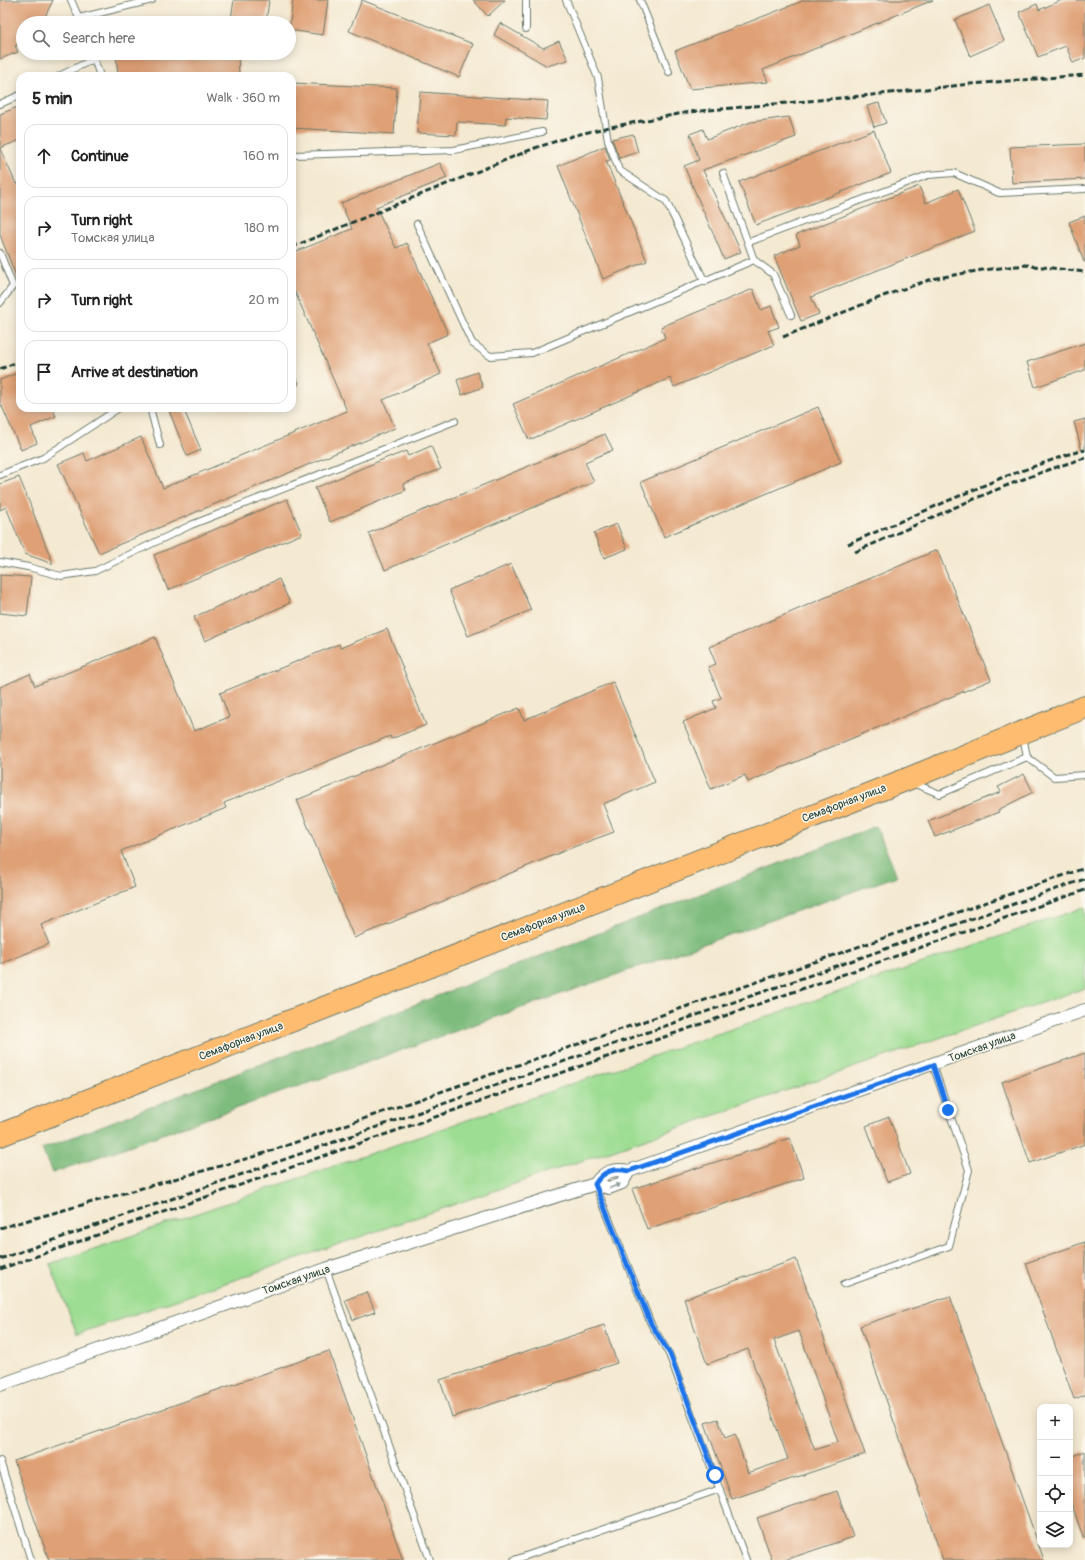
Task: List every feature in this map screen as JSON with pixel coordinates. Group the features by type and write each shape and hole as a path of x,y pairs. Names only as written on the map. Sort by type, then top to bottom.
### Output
{"highway":[{"name":"Семафорная улица","path":"0,1135 905,780 1085,707"}],"street":[{"name":"Томская улица","path":"0,1385 326,1269 595,1184 609,1188 622,1183 629,1171 933,1065 1085,1010"}],"lane":[{"path":"71,0 78,16"},
{"path":"97,16 152,0"},
{"path":"526,0 526,29"},
{"path":"566,0 598,78 608,141 618,170 666,201 705,282"},
{"path":"640,0 669,72"},
{"path":"66,72 86,60"},
{"path":"94,60 99,72"},
{"path":"0,104 16,97"},
{"path":"296,155 454,150 542,132"},
{"path":"723,173 749,242 754,260 773,274 791,315"},
{"path":"749,242 928,175 954,173 999,193 1085,189"},
{"path":"417,224 472,343 490,356 532,353 705,282 754,260"},
{"path":"0,253 13,286 0,303"},
{"path":"0,475 43,458 113,412"},
{"path":"151,412 160,445"},
{"path":"0,562 28,567 61,576 95,571 191,525 455,421"},
{"path":"1022,732 1027,757 1054,777 1085,774"},
{"path":"905,780 940,794 1027,757"},
{"path":"844,1284 949,1246 969,1170 933,1065"},
{"path":"595,1184 651,1324 670,1354 746,1560"},
{"path":"326,1269 430,1560"},
{"path":"0,1461 31,1560"},
{"path":"514,1560 720,1489"}],"green space":[{"path":"876,826 897,876 52,1173 42,1149"},
{"path":"1085,907 1085,988 77,1334 50,1264"}],"building":[{"path":"0,0 53,0 45,16 16,16 16,53 0,59"},
{"path":"234,0 269,0 267,16 231,16"},
{"path":"293,0 328,0 323,35 296,31 296,16 291,16"},
{"path":"362,0 473,44 459,77 349,31"},
{"path":"473,0 505,0 488,16"},
{"path":"805,0 933,0 763,70 768,82 690,89 675,51"},
{"path":"1062,0 1085,0 1085,58 1073,63 1066,46 1038,57 1019,12 1037,4 1039,10"},
{"path":"989,5 1004,41 970,56 955,20"},
{"path":"500,23 543,48 559,41 568,60 547,66 494,35"},
{"path":"117,60 238,60 239,72 118,72"},
{"path":"296,83 397,88 394,134 296,128"},
{"path":"420,92 548,101 546,120 506,117 505,125 457,122 456,135 417,133"},
{"path":"879,103 886,123 874,127 867,106"},
{"path":"16,108 16,142 0,148 0,114"},
{"path":"789,117 796,137 703,170 741,252 724,259 684,166 699,160 690,134 703,129 707,139 751,122"},
{"path":"874,130 891,173 756,225 739,182"},
{"path":"633,134 638,152 619,158 612,139"},
{"path":"1085,144 1085,179 1012,183 1010,147"},
{"path":"605,146 610,160 606,161 647,261 603,279 558,166"},
{"path":"0,148 16,184 16,276 0,235"},
{"path":"440,163 447,178 376,207 396,248 407,243 448,334 427,343 441,374 383,400 395,428 99,553 58,464 84,453 87,461 141,437 163,488 347,411 296,294 296,251 352,229 341,203"},
{"path":"919,186 926,203 958,189 975,231 811,297 819,314 801,321 774,256 800,245 796,235"},
{"path":"1085,216 1085,262 1084,262 1069,222"},
{"path":"753,289 761,310 771,306 779,327 768,331 774,345 674,387 670,378 529,440 513,404 665,338 661,327"},
{"path":"1085,343 1085,370 1035,387 1027,362"},
{"path":"477,372 483,387 462,395 457,380"},
{"path":"16,374 16,412 54,412 56,416 31,427 37,443 21,450 0,402 0,380"},
{"path":"818,407 841,462 664,537 641,482"},
{"path":"170,412 185,412 201,450 187,456"},
{"path":"1085,419 1085,451 1082,451 1074,422"},
{"path":"605,434 613,450 585,462 594,482 385,570 369,533"},
{"path":"431,446 441,469 403,484 406,490 330,522 315,488 391,456 406,451 408,456"},
{"path":"19,477 53,564 25,554 6,507 0,510 0,484"},
{"path":"287,499 302,534 168,590 154,555"},
{"path":"617,524 627,549 604,558 594,533"},
{"path":"937,550 991,680 748,782 745,775 711,789 683,722 716,708 713,701 721,698 708,667 716,664 709,647"},
{"path":"511,564 531,610 468,636 449,590"},
{"path":"0,575 31,577 27,616 0,613"},
{"path":"279,579 290,603 205,641 194,617"},
{"path":"387,629 426,725 391,739 390,736 224,803 226,808 121,851 135,887 41,925 49,944 0,964 0,687 30,674 35,686 155,637 194,731 229,717 220,693 339,644 340,648"},
{"path":"613,682 655,782 603,804 614,832 576,846 354,938 297,800 519,708 524,720"},
{"path":"1024,774 1033,792 998,810 999,812 935,837 928,821 1001,792 998,787"},
{"path":"1085,1053 1085,1144 1030,1163 1002,1082"},
{"path":"889,1117 910,1174 887,1182 866,1126"},
{"path":"790,1138 804,1178 647,1229 632,1189"},
{"path":"1085,1242 1085,1395 1074,1399 1026,1263"},
{"path":"796,1259 865,1454 732,1499 705,1423 718,1419 725,1438 735,1434 748,1473 788,1459 748,1349 707,1364 684,1299","holes":["799,1331 838,1442 815,1450 774,1340"]},
{"path":"367,1292 375,1312 353,1320 345,1300"},
{"path":"950,1296 1037,1540 1037,1548 1040,1548 1044,1560 943,1560 860,1326"},
{"path":"604,1325 617,1363 452,1417 440,1380"},
{"path":"329,1351 403,1560 49,1560 14,1461"},
{"path":"1085,1451 1085,1537 1083,1537 1073,1508 1073,1456"},
{"path":"837,1491 853,1537 785,1560 772,1560 757,1518"}],"railway":[{"path":"296,245 535,148 572,136 605,128 689,112 872,95 970,84 1085,75"},
{"path":"783,337 886,295 932,279 982,270 1026,265 1085,272"},
{"path":"0,369 16,363"},
{"path":"848,544 1001,478 1069,454 1085,450"},
{"path":"855,552 1026,478 1085,458"},
{"path":"0,1228 256,1156 1085,868"},
{"path":"0,1259 1085,879"},
{"path":"0,1269 1085,890"}],"route":[{"path":"715,1475 670,1354 651,1324 595,1184 601,1175 618,1169 629,1171 933,1065 948,1110"}]}
